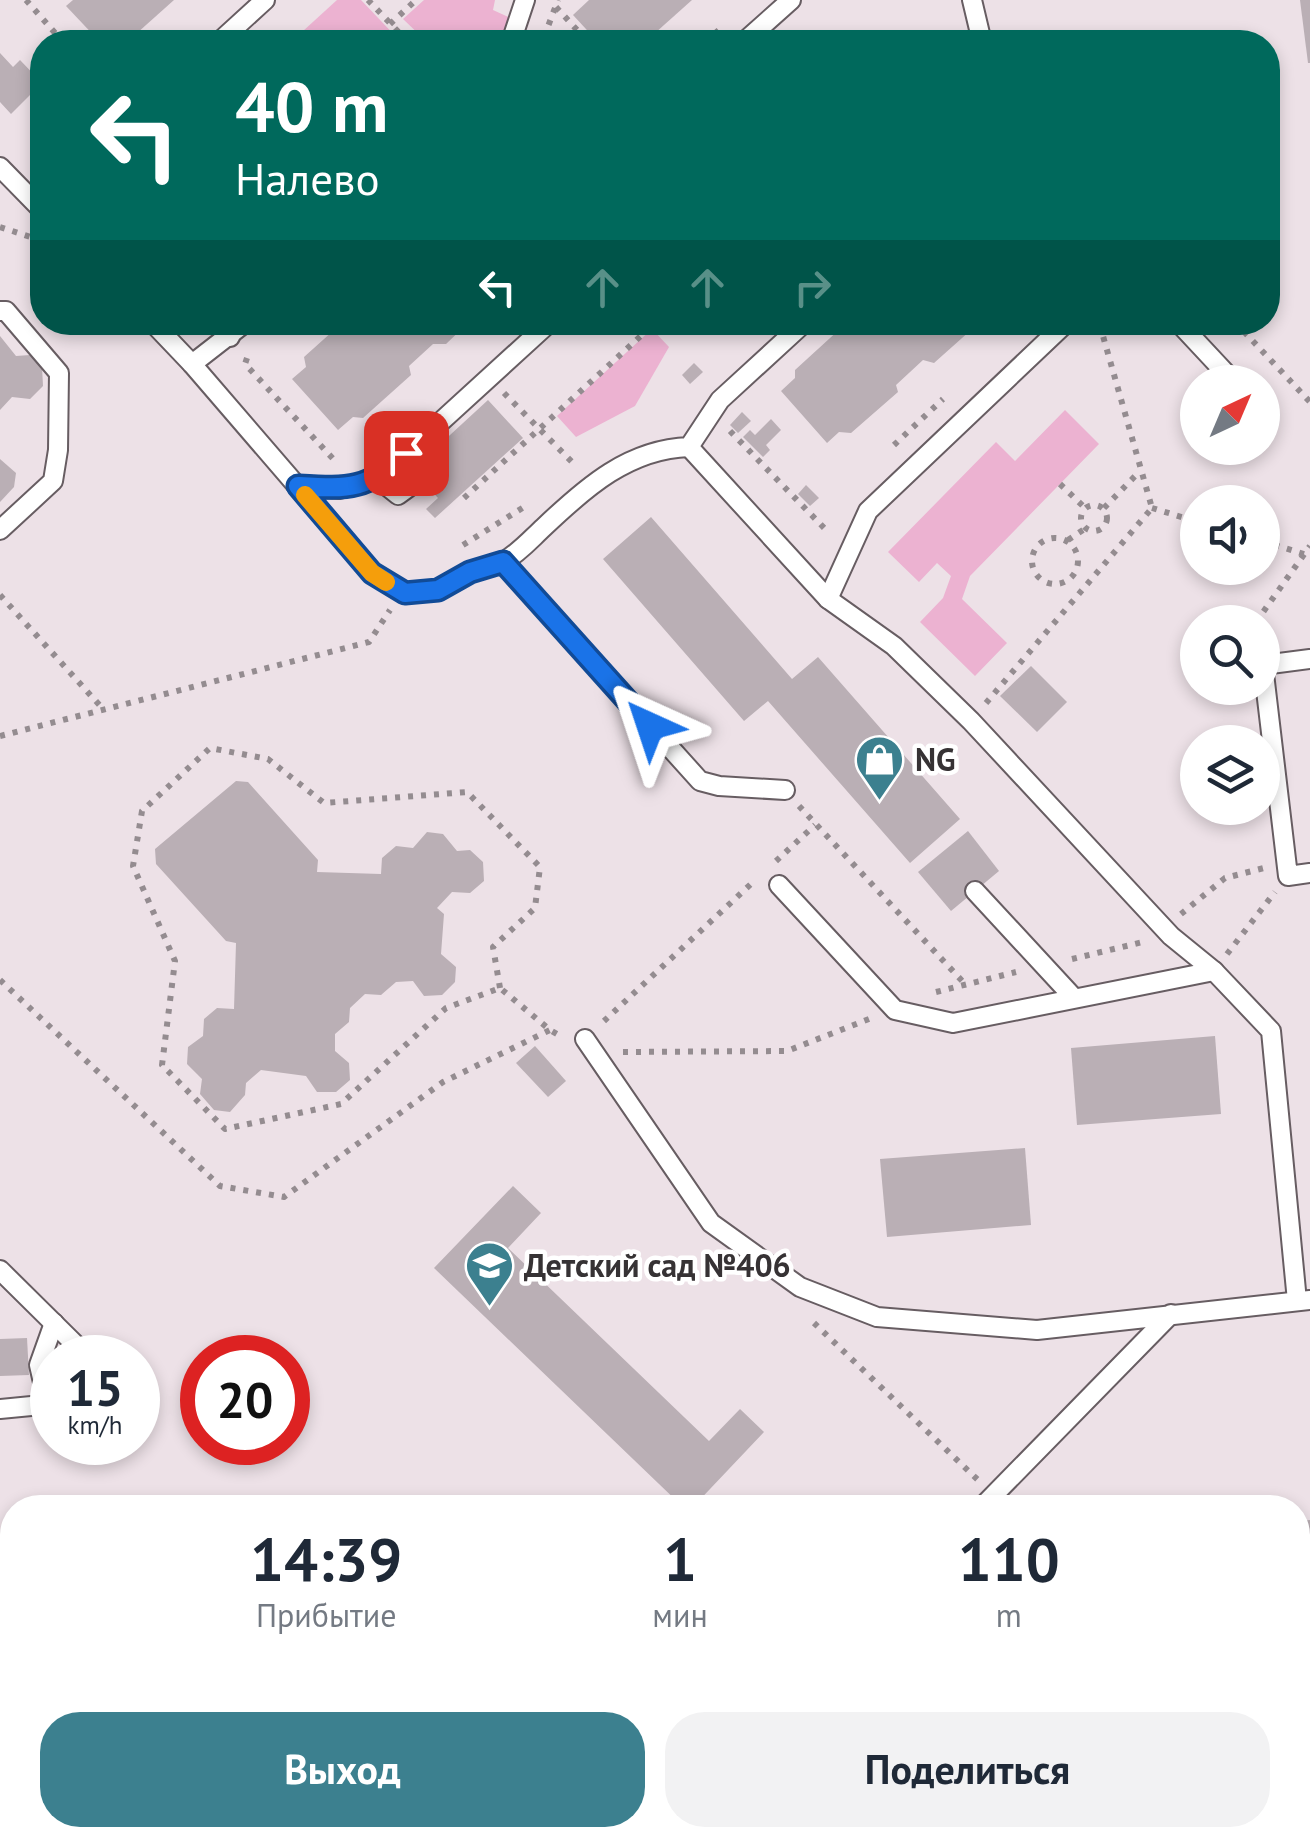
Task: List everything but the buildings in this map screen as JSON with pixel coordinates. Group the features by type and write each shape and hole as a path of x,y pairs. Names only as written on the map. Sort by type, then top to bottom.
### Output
{"lane":[{"path":"231,30 265,0"},
{"path":"516,30 526,0"},
{"path":"757,30 791,0"},
{"path":"972,0 979,30"},
{"path":"0,167 30,196"},
{"path":"0,312 6,311 59,373 58,450 53,480 0,530"},
{"path":"164,335 372,573 405,593 438,590 470,572 503,562 522,551 592,482 632,458 689,447"},
{"path":"298,486 339,488 378,478 536,335"},
{"path":"689,447 720,400 791,335"},
{"path":"828,598 868,512 1053,335"},
{"path":"1190,335 1218,365"},
{"path":"192,364 230,337"},
{"path":"585,1040 711,1223 800,1287 877,1317 1037,1330 1304,1301 1270,1030 1214,971 1163,928 971,722 894,646 828,598 689,447"},
{"path":"378,478 398,495 420,479"},
{"path":"503,562 700,780 718,786 785,790"},
{"path":"1310,659 1264,665 1287,869 1310,873"},
{"path":"779,885 895,1010 953,1022 1214,971"},
{"path":"975,891 1074,998"},
{"path":"0,1270 66,1335"},
{"path":"993,1495 1170,1314"},
{"path":"50,1335 54,1323"},
{"path":"0,1409 30,1406"}],"path":[{"path":"26,0 52,30"},
{"path":"368,0 395,30"},
{"path":"386,21 416,0"},
{"path":"547,30 557,3"},
{"path":"557,3 578,30"},
{"path":"0,226 30,236"},
{"path":"464,498 642,335"},
{"path":"1103,335 1152,508"},
{"path":"1247,335 1310,402"},
{"path":"250,350 245,364 340,466"},
{"path":"490,377 575,464 563,475"},
{"path":"886,455 954,389"},
{"path":"724,424 830,535 840,518"},
{"path":"1104,508 1140,470"},
{"path":"1060,484 1085,508"},
{"path":"1096,504 1104,508 1106,520 1102,527 1094,531 1086,528 1080,516 1085,508 1096,504"},
{"path":"454,552 526,506"},
{"path":"1152,508 1180,517"},
{"path":"971,722 1152,508"},
{"path":"1068,540 1079,556 1076,574 1060,585 1042,582 1031,566 1034,548 1050,537 1068,540 1086,528"},
{"path":"1268,605 1310,546"},
{"path":"1280,547 1304,554"},
{"path":"1076,574 1088,585"},
{"path":"0,595 104,709"},
{"path":"0,736 369,642 394,604"},
{"path":"500,988 446,1008 341,1104 225,1129 162,1064 175,960 134,866 142,812 210,748 268,758 324,803 467,792 540,867 536,908 493,946 500,988 558,1036 624,1052 787,1051 964,983 1145,941 1224,878 1287,869"},
{"path":"785,790 964,983"},
{"path":"772,865 815,824"},
{"path":"1214,971 1287,869"},
{"path":"585,1040 758,878"},
{"path":"0,980 220,1186 284,1197 444,1082 550,1030"},
{"path":"800,1287 792,1302 981,1495"}],"shaded area":[{"path":"337,0 361,0 390,30 304,30"},
{"path":"424,0 495,0 493,10 513,19 509,30 414,30 403,19"},
{"path":"645,335 658,335 669,347 635,406 576,437 557,416"},
{"path":"1065,410 1099,444 970,576 962,599 1007,643 975,676 920,622 943,598 951,576 937,563 919,582 888,552 996,442 1015,461"}],"slow traffic":[{"path":"305,495 372,573 386,582"}],"place":[{"name":"NG","path":"880,802"},
{"name":"Детский сад №406","path":"489,1308"}],"route":[{"path":"406,453 378,478 339,488 298,486 372,573 405,593 438,590 470,572 503,562 650,726"}]}
